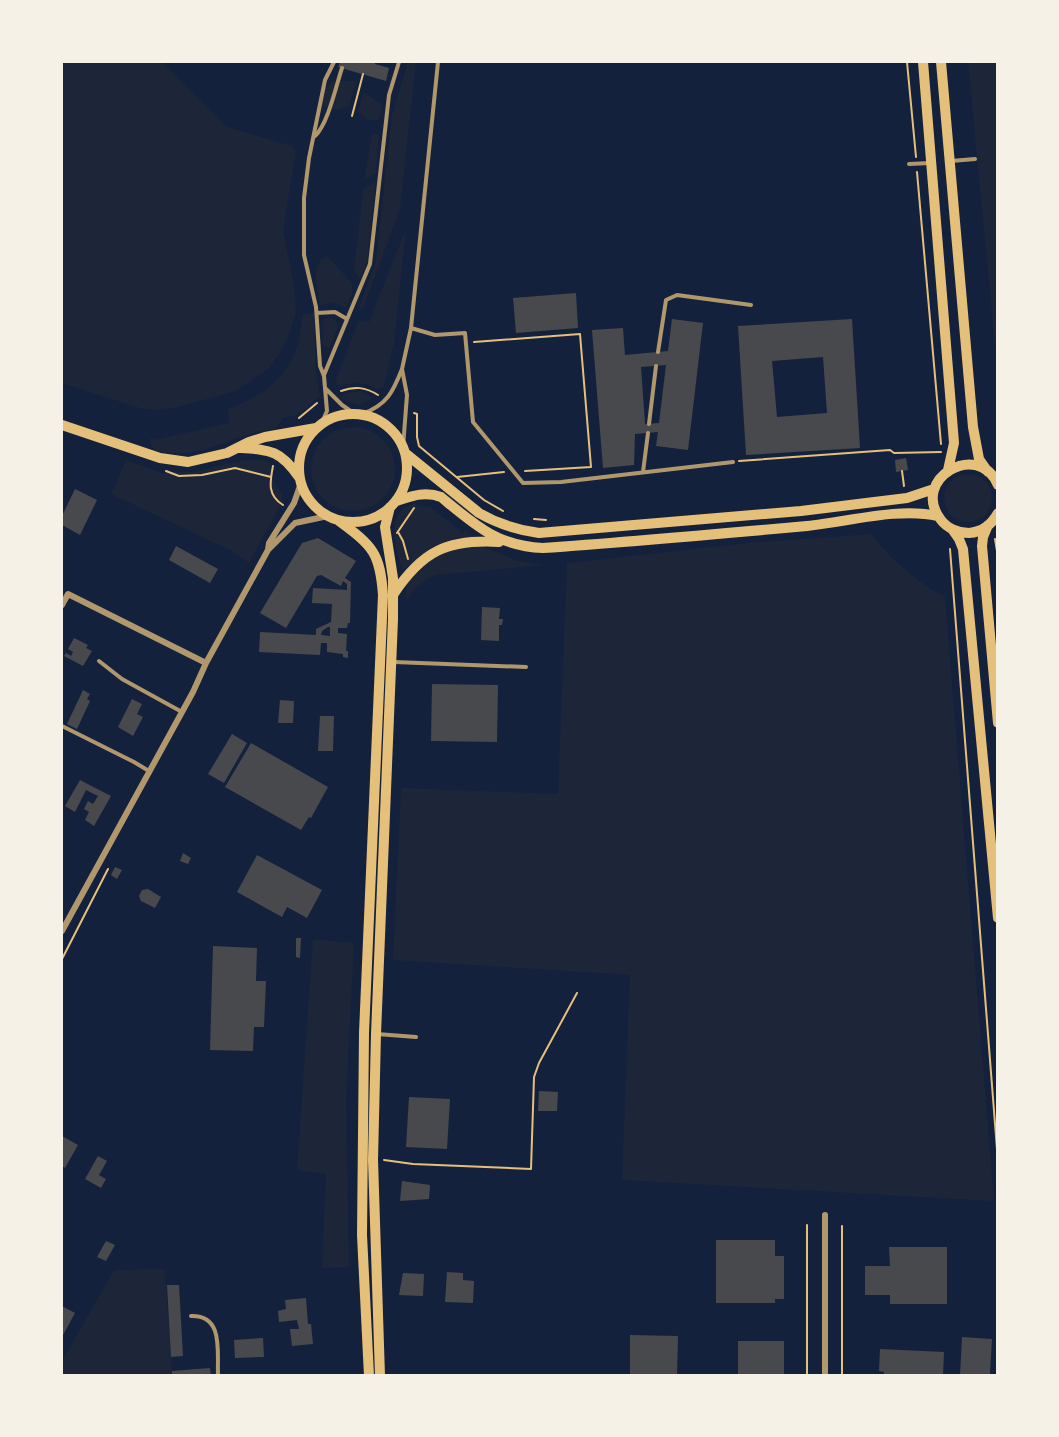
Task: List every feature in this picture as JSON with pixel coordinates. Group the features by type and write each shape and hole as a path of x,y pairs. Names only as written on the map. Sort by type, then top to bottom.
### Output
{"main road":[{"path":"923,62 954,435 954,448 948,470"},
{"path":"941,62 973,428 979,459 998,485"},
{"path":"300,480 299,464 302,451 319,426 332,418 358,414 373,417 391,429 404,450 485,516 508,528 539,533 801,511 907,498 934,489"},
{"path":"62,425 177,461 200,460 265,437 319,426"},
{"path":"239,448 270,450 278,453 300,480 311,502 372,548 379,563 386,662 373,1160 380,1376"},
{"path":"369,1376 362,1235 364,1033 386,662 393,595 392,561 385,527 393,504 403,490 406,478 404,450"},
{"path":"988,472 981,467 964,465 948,470 939,478 934,489 933,501 938,516 959,539 963,549 998,918"},
{"path":"339,521 358,522 375,518 393,504 418,494 433,494 441,497 486,534 523,548 543,548 809,526 908,513 938,516"},
{"path":"951,529 966,533 982,530 998,513"},
{"path":"988,525 982,546 998,723"},
{"path":"393,595 413,569 433,552 469,541 506,543"}],"street":[{"path":"268,550 269,543 294,503 300,480"},
{"path":"62,932 268,550 295,523 328,516"},
{"path":"62,605 69,594 206,663"},
{"path":"364,1033 376,1034"},
{"path":"825,1215 825,1376"}],"lane":[{"path":"319,426 327,411 324,376 320,366 317,313 304,255 304,198 309,158 325,80 334,62"},
{"path":"324,376 370,264 387,104 399,62"},
{"path":"325,388 342,405 358,414 371,411 393,392 402,369 411,328 438,62"},
{"path":"314,137 327,113 342,68"},
{"path":"950,161 975,159"},
{"path":"909,164 931,163"},
{"path":"658,352 663,308 666,300 672,296 751,305"},
{"path":"317,313 335,312 347,318"},
{"path":"411,328 435,335 465,333 473,422 523,483 561,482 733,462"},
{"path":"649,424 656,366"},
{"path":"402,369 407,395 404,450"},
{"path":"643,472 648,433"},
{"path":"99,661 122,679 182,712"},
{"path":"386,662 526,667"},
{"path":"62,726 150,771"},
{"path":"376,1034 416,1037"},
{"path":"191,1316 208,1318 216,1332 218,1376"}],"path":[{"path":"733,462 890,450 894,453 942,452 908,62"},
{"path":"352,116 363,74"},
{"path":"457,477 513,471 591,467 580,334 466,343"},
{"path":"162,470 179,476 202,475 235,468 271,477"},
{"path":"902,471 904,486"},
{"path":"398,532 413,569"},
{"path":"996,539 998,557"},
{"path":"950,546 998,1162"},
{"path":"373,1160 531,1168 534,1077 539,1063 577,993"},
{"path":"807,1225 807,1376"},
{"path":"842,1226 842,1376"}],"shaded area":[{"path":"62,62 162,62 227,127 292,146 296,151 283,231 294,283 296,311 290,332 268,369 236,391 159,410 143,409 62,383"},
{"path":"408,62 416,62 400,209 363,309 359,307 376,261 392,115"},
{"path":"968,62 997,62 997,366"},
{"path":"334,81 357,81 349,106 338,110 321,106 324,89"},
{"path":"364,92 383,105 378,120 368,120 358,112"},
{"path":"379,134 376,173 364,180 372,135"},
{"path":"375,182 367,262 360,280 354,271 363,189"},
{"path":"406,229 394,343 384,386 378,389 358,383 338,386 335,382 359,320 369,322"},
{"path":"327,256 352,283 352,294 346,308 335,303 320,305 316,271 318,264"},
{"path":"314,313 316,372 320,396 307,408 295,415 283,418 276,429 244,436 216,446 186,453 153,450 150,438 159,439 229,423 228,409 259,394 282,374 297,348 302,314"},
{"path":"329,317 336,320 338,326 330,348 323,346 323,320"},
{"path":"361,391 373,398 361,405 340,397 347,393"},
{"path":"353,427 369,430 383,439 392,453 395,469 392,485 383,499 369,508 353,511 337,508 323,499 314,485 311,469 314,453 323,439 337,430"},
{"path":"126,460 164,474 192,472 243,461 263,460 271,463 273,480 283,494 281,504 249,563 232,551 111,494"},
{"path":"968,474 985,481 992,498 985,515 968,522 951,515 944,498 951,481"},
{"path":"415,503 418,506 430,507 463,533 465,530 474,537 454,539 436,546 404,570 402,569 395,541 395,522 405,508"},
{"path":"871,534 905,569 945,597 994,1201 622,1180 630,975 393,960 401,788 558,794 567,563 747,543"},
{"path":"457,547 484,547 518,561 545,565 436,575 419,585 406,601 407,581 429,558"},
{"path":"313,939 354,943 346,1100 349,1267 322,1268 326,1174 297,1170"},
{"path":"165,1269 172,1375 62,1375 62,1361 114,1270"}],"building":[{"path":"340,62 375,62 375,64 389,68 386,81 338,67"},
{"path":"576,293 578,328 516,333 513,298"},
{"path":"672,319 703,323 688,450 656,446 658,432 635,434 634,465 603,468 592,330 623,328 625,355 668,351","holes":["666,365 659,423 645,424 641,367"]},
{"path":"852,319 860,448 746,455 738,326","holes":["823,357 827,413 777,417 772,361"]},
{"path":"906,458 908,470 896,472 895,460"},
{"path":"75,489 97,500 80,535 62,525 62,516"},
{"path":"318,538 356,561 345,578 351,582 350,623 347,628 338,628 338,633 347,634 348,658 343,657 343,654 327,652 327,643 321,643 320,655 259,652 260,632 316,635 316,629 331,622 332,604 312,603 313,588 347,590 347,584 343,581 341,586 321,575 317,576 286,628 260,613 302,543","holes":["330,627 330,636 321,635 322,631"]},
{"path":"176,546 218,569 210,583 169,560"},
{"path":"482,607 500,608 499,619 503,619 502,625 499,625 499,641 481,640"},
{"path":"74,638 88,645 86,648 92,651 83,666 64,656 66,653 71,656 73,652 68,649"},
{"path":"432,684 498,685 497,742 431,741"},
{"path":"83,690 90,694 87,699 90,701 77,729 67,724"},
{"path":"132,699 142,704 137,714 143,717 133,736 118,727"},
{"path":"280,700 294,701 293,723 278,723"},
{"path":"320,716 334,716 333,751 318,751"},
{"path":"232,734 247,743 224,783 208,774"},
{"path":"251,743 328,787 311,818 309,817 301,830 225,787"},
{"path":"80,780 111,796 94,826 85,820 89,812 84,809 88,801 93,804 98,796 86,790 75,812 65,806"},
{"path":"183,853 191,858 188,864 180,861"},
{"path":"257,855 322,890 307,918 287,907 282,917 237,892"},
{"path":"115,867 122,870 117,879 111,875"},
{"path":"148,889 161,897 155,908 141,901 139,896 142,890"},
{"path":"296,938 301,938 300,958 296,957"},
{"path":"213,946 257,948 256,981 266,981 264,1027 254,1027 253,1051 210,1050"},
{"path":"539,1091 558,1092 557,1111 538,1111"},
{"path":"409,1097 450,1099 447,1149 406,1147"},
{"path":"62,1136 78,1145 65,1168 62,1166"},
{"path":"98,1156 107,1161 99,1175 106,1179 101,1188 85,1179"},
{"path":"402,1181 430,1185 429,1199 400,1201"},
{"path":"716,1240 775,1240 775,1256 784,1256 784,1299 775,1299 775,1303 716,1303"},
{"path":"106,1241 115,1245 106,1261 97,1257"},
{"path":"889,1247 947,1247 947,1304 890,1304 890,1295 865,1295 865,1266 890,1266"},
{"path":"447,1272 463,1273 463,1280 474,1281 473,1303 445,1302"},
{"path":"403,1273 424,1274 423,1296 399,1295"},
{"path":"167,1285 179,1285 183,1356 171,1357"},
{"path":"306,1298 308,1324 311,1324 313,1344 292,1346 290,1329 299,1329 297,1320 279,1322 278,1311 286,1309 285,1300"},
{"path":"62,1306 75,1313 62,1337"},
{"path":"630,1335 678,1336 677,1376 630,1376"},
{"path":"962,1337 992,1339 990,1374 960,1376"},
{"path":"263,1338 264,1357 235,1358 234,1340"},
{"path":"738,1341 784,1341 784,1376 738,1376"},
{"path":"880,1349 944,1352 943,1376 884,1376 884,1372 879,1371"},
{"path":"210,1368 211,1376 172,1376 172,1371"}]}
